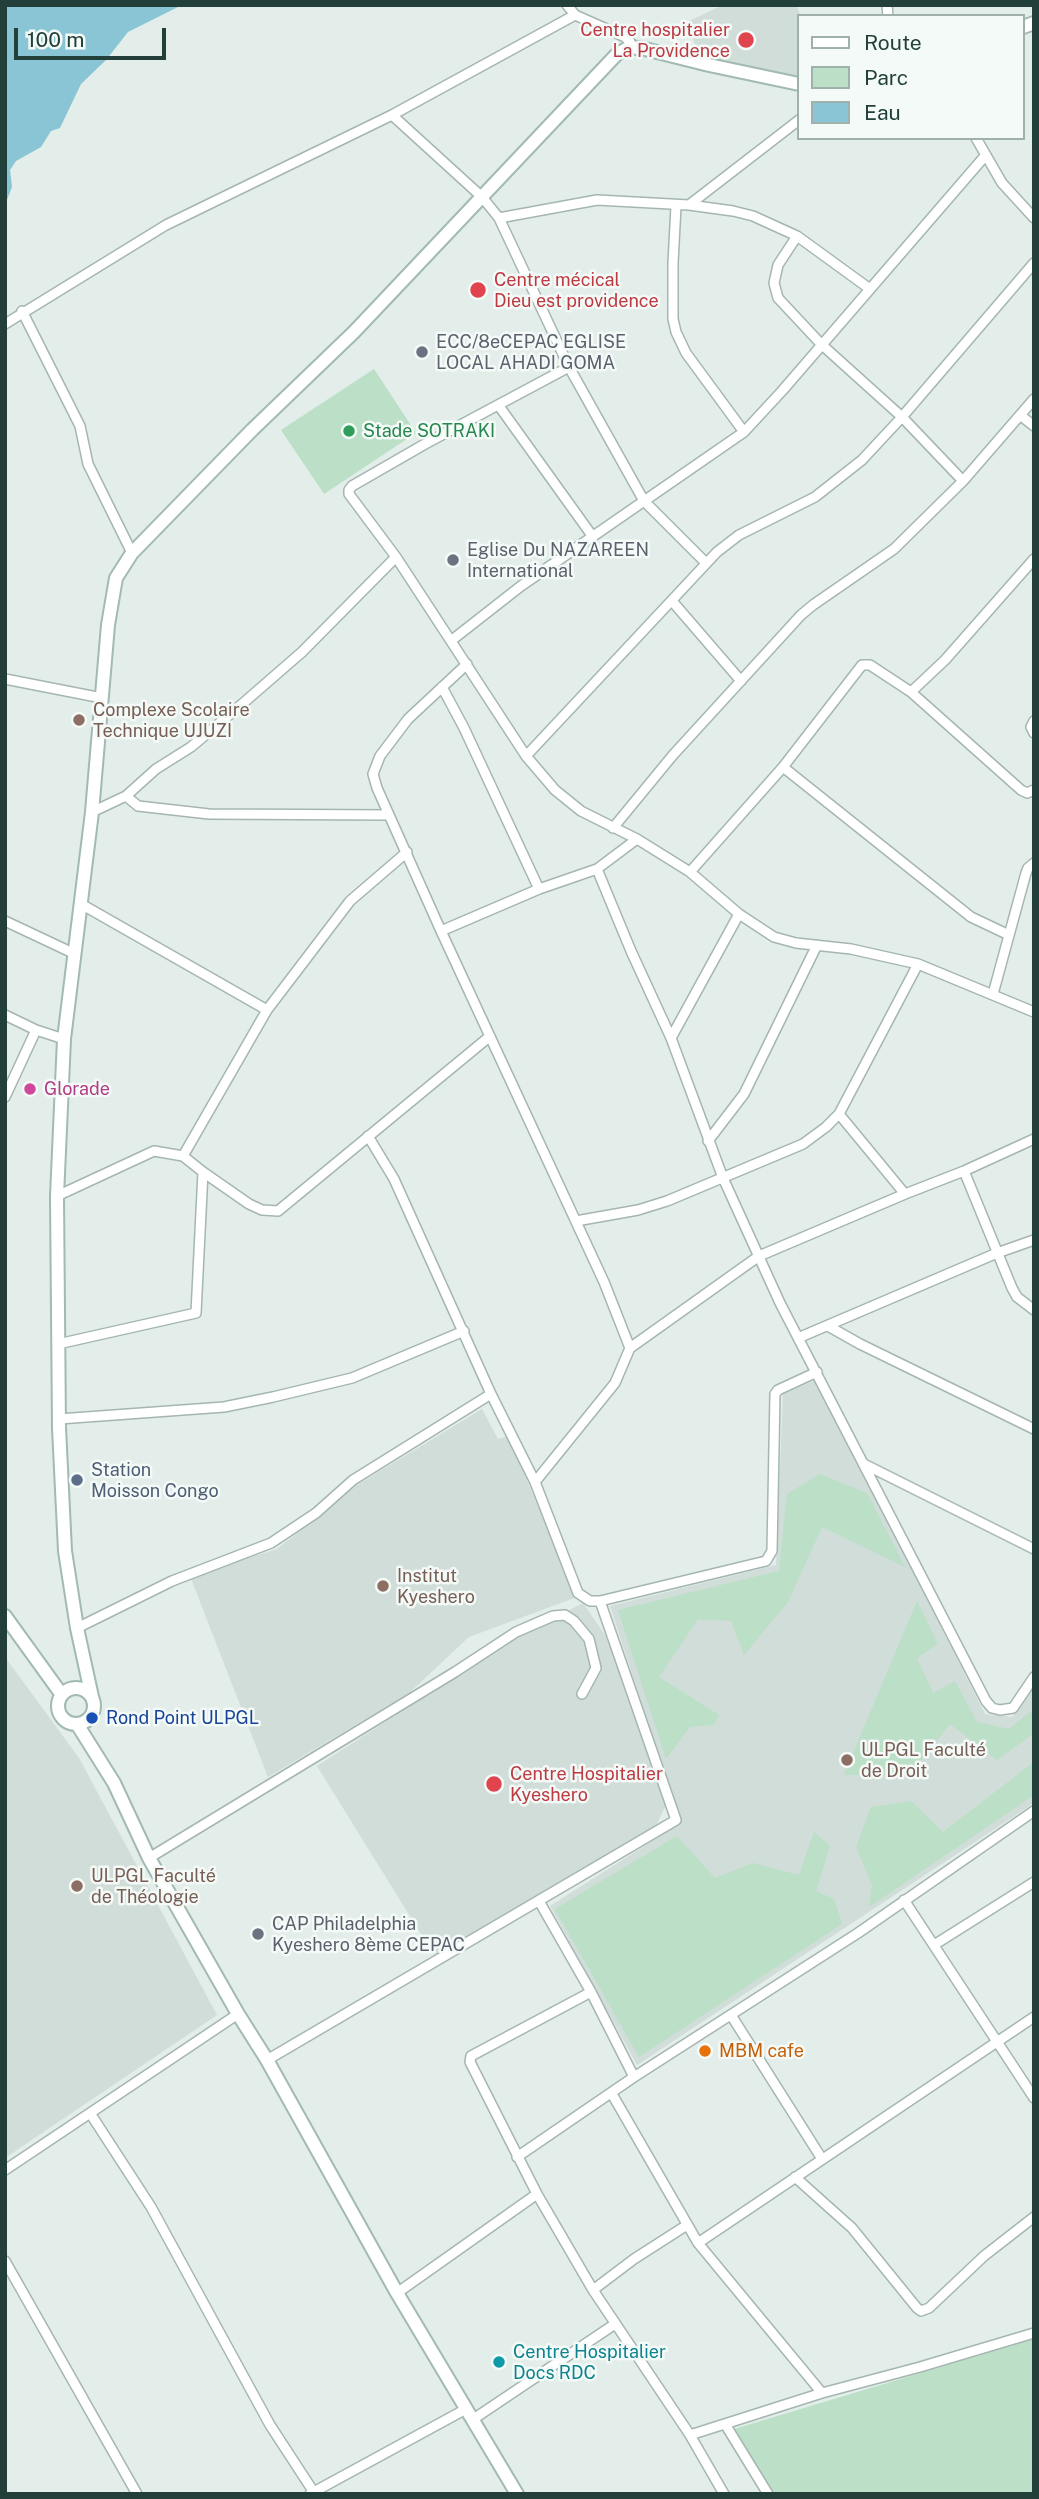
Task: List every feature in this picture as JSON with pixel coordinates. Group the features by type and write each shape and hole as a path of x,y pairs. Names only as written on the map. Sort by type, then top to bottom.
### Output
{"street":[{"path":"567,5 575,15 625,37 630,42 630,47"},
{"path":"5,324 166,225 391,115 575,15"},
{"path":"92,1697 80,1688 70,1689 62,1695 58,1705 60,1715 68,1722 77,1724 87,1720 93,1712 92,1697 77,1628 65,1551 59,1419 57,1196 64,1039 92,811 113,588 122,565 253,430 354,332 607,64 630,47 797,84"},
{"path":"391,115 482,197 499,218 569,367 643,501 705,562"},
{"path":"689,205 797,122"},
{"path":"977,140 1002,183 1034,218"},
{"path":"452,640 521,586 744,432 985,156"},
{"path":"499,218 597,200 689,205 742,213 797,236 870,289"},
{"path":"676,206 673,264 673,319 676,332 686,353 744,432"},
{"path":"797,236 778,265 774,283 786,307 821,344 902,417 963,481"},
{"path":"526,756 672,601 705,562 739,536 799,507 862,460 1034,263"},
{"path":"22,312 80,426 88,464 132,553"},
{"path":"569,367 352,486 349,494 396,557 526,756 555,790 582,811 637,839 690,872 739,914 774,937 918,964 1034,1012"},
{"path":"613,828 673,755 813,605 887,555 963,481 1034,399"},
{"path":"499,405 593,537"},
{"path":"1020,415 1034,426"},
{"path":"92,811 126,796 156,769 191,747 302,652 396,557"},
{"path":"911,692 945,660 1034,559"},
{"path":"672,601 741,681"},
{"path":"467,664 408,719 380,756 373,774 489,1037 604,1282 630,1348"},
{"path":"690,872 783,767 862,665 870,665 911,692 1021,790 1027,793 1034,790"},
{"path":"5,679 102,698"},
{"path":"442,687 539,889"},
{"path":"1034,721 1031,727 1034,733"},
{"path":"783,767 971,917 1009,935"},
{"path":"126,796 138,806 209,814 389,815"},
{"path":"441,931 539,889 597,869 637,839"},
{"path":"183,1156 267,1010 350,901 407,852"},
{"path":"993,994 1026,873 1028,867 1034,863"},
{"path":"597,869 671,1038 723,1178 779,1303 986,1701 992,1708 1013,1708 1034,1677"},
{"path":"81,904 267,1010"},
{"path":"671,1038 739,914"},
{"path":"5,921 75,954"},
{"path":"708,1141 744,1094 817,945"},
{"path":"576,1221 653,1206 803,1144 826,1127 839,1114 918,964"},
{"path":"5,1015 36,1030 64,1039"},
{"path":"5,1097 36,1030"},
{"path":"57,1196 154,1151 183,1156 250,1204 262,1210 278,1211 489,1037"},
{"path":"839,1114 905,1194"},
{"path":"368,1136 394,1179 491,1394 535,1482 578,1593 590,1601 600,1601 766,1561 772,1551 775,1394 778,1390 817,1372"},
{"path":"535,1482 615,1383 630,1348 760,1256 1034,1139"},
{"path":"964,1171 1017,1297 1034,1310"},
{"path":"58,1344 196,1313 203,1172"},
{"path":"798,1338 997,1253 1034,1240"},
{"path":"828,1326 1034,1429"},
{"path":"59,1419 224,1407 273,1397 352,1378 464,1331"},
{"path":"77,1628 172,1581 271,1542 316,1513 353,1480 491,1394"},
{"path":"864,1464 1034,1549"},
{"path":"267,2060 676,1820 600,1601"},
{"path":"149,1858 456,1672 516,1632 553,1616 565,1615 574,1620 589,1639 596,1668 582,1694"},
{"path":"5,1616 62,1695"},
{"path":"77,1724 114,1783 149,1858 267,2060 397,2293 517,2494"},
{"path":"517,2157 1034,1811"},
{"path":"934,1945 1034,1882"},
{"path":"904,1900 1034,2098"},
{"path":"539,1901 591,1992 634,2077"},
{"path":"591,1992 471,2056 470,2062 517,2157 593,2290 690,2435 724,2494"},
{"path":"5,2169 238,2014"},
{"path":"731,2015 822,2158"},
{"path":"698,2243 1034,2017"},
{"path":"611,2094 698,2243 822,2393"},
{"path":"90,2113 151,2207 270,2425 313,2493 469,2415 615,2324"},
{"path":"795,2177 852,2228 921,2311 929,2308 984,2256 1034,2217"},
{"path":"397,2293 537,2194"},
{"path":"593,2290 634,2259 687,2225"},
{"path":"5,2261 137,2494"},
{"path":"690,2435 822,2393 1034,2333"},
{"path":"726,2424 768,2494"}],"shaded area":[{"name":"Centre hospitalier La Providence","path":"723,5 796,5 800,14 797,14 797,77 698,58 689,21"},
{"name":"ULPGL Faculté de Droit","path":"816,1380 985,1714 1012,1717 1034,1686 1034,1803 637,2065 550,1906 676,1826 679,1818 610,1606 776,1565 783,1394"},
{"name":"Institut Kyeshero","path":"482,1409 498,1439 508,1436 577,1597 469,1637 409,1693 268,1777 190,1576 277,1549 357,1485"},
{"name":"Centre Hospitalier Kyeshero","path":"583,1603 605,1635 638,1717 667,1803 655,1828 434,1955 317,1766 517,1637"},
{"name":"ULPGL Faculté de Théologie","path":"5,1657 79,1758 217,2015 5,2158"}],"green space":[{"name":"Stade SOTRAKI","path":"374,369 416,433 324,494 281,430"},
{"path":"820,1474 867,1493 905,1567 822,1527 788,1602 744,1655 731,1621 698,1619 659,1677 719,1715 714,1725 690,1727 666,1759 618,1610 779,1571 787,1494"},
{"path":"917,1601 938,1644 917,1658 933,1693 955,1681 977,1722 1009,1729 1031,1711 1034,1715 1034,1733 997,1760 950,1724 909,1775 844,1775"},
{"path":"1034,1762 1034,1795 869,1907 872,1885 856,1847 871,1807 911,1801 943,1832"},
{"path":"814,1832 830,1846 816,1891 834,1899 842,1924 639,2057 555,1909 677,1836 715,1878 753,1863 799,1875"},
{"path":"1034,2339 1034,2494 775,2494 734,2429"}],"water":[{"path":"5,5 182,5 128,32 106,60 81,84 60,128 51,131 41,147 16,161 10,170 12,187 5,205"}],"place":[{"name":"Centre hospitalier La Providence","path":"746,40"},
{"name":"Centre mécical Dieu est providence","path":"478,290"},
{"name":"ECC/8eCEPAC EGLISE LOCAL AHADI GOMA","path":"422,352"},
{"name":"Stade SOTRAKI","path":"349,431"},
{"name":"Eglise Du NAZAREEN International","path":"453,560"},
{"name":"Complexe Scolaire Technique UJUZI","path":"79,720"},
{"name":"Glorade","path":"30,1089"},
{"name":"Station Moisson Congo","path":"77,1480"},
{"name":"Institut Kyeshero","path":"383,1586"},
{"name":"Rond Point ULPGL","path":"92,1718"},
{"name":"ULPGL Faculté de Droit","path":"847,1760"},
{"name":"Centre Hospitalier Kyeshero","path":"494,1784"},
{"name":"ULPGL Faculté de Théologie","path":"77,1886"},
{"name":"CAP Philadelphia Kyeshero 8ème CEPAC","path":"258,1934"},
{"name":"MBM cafe","path":"705,2051"},
{"name":"Centre Hospitalier Docs RDC","path":"499,2362"}]}
